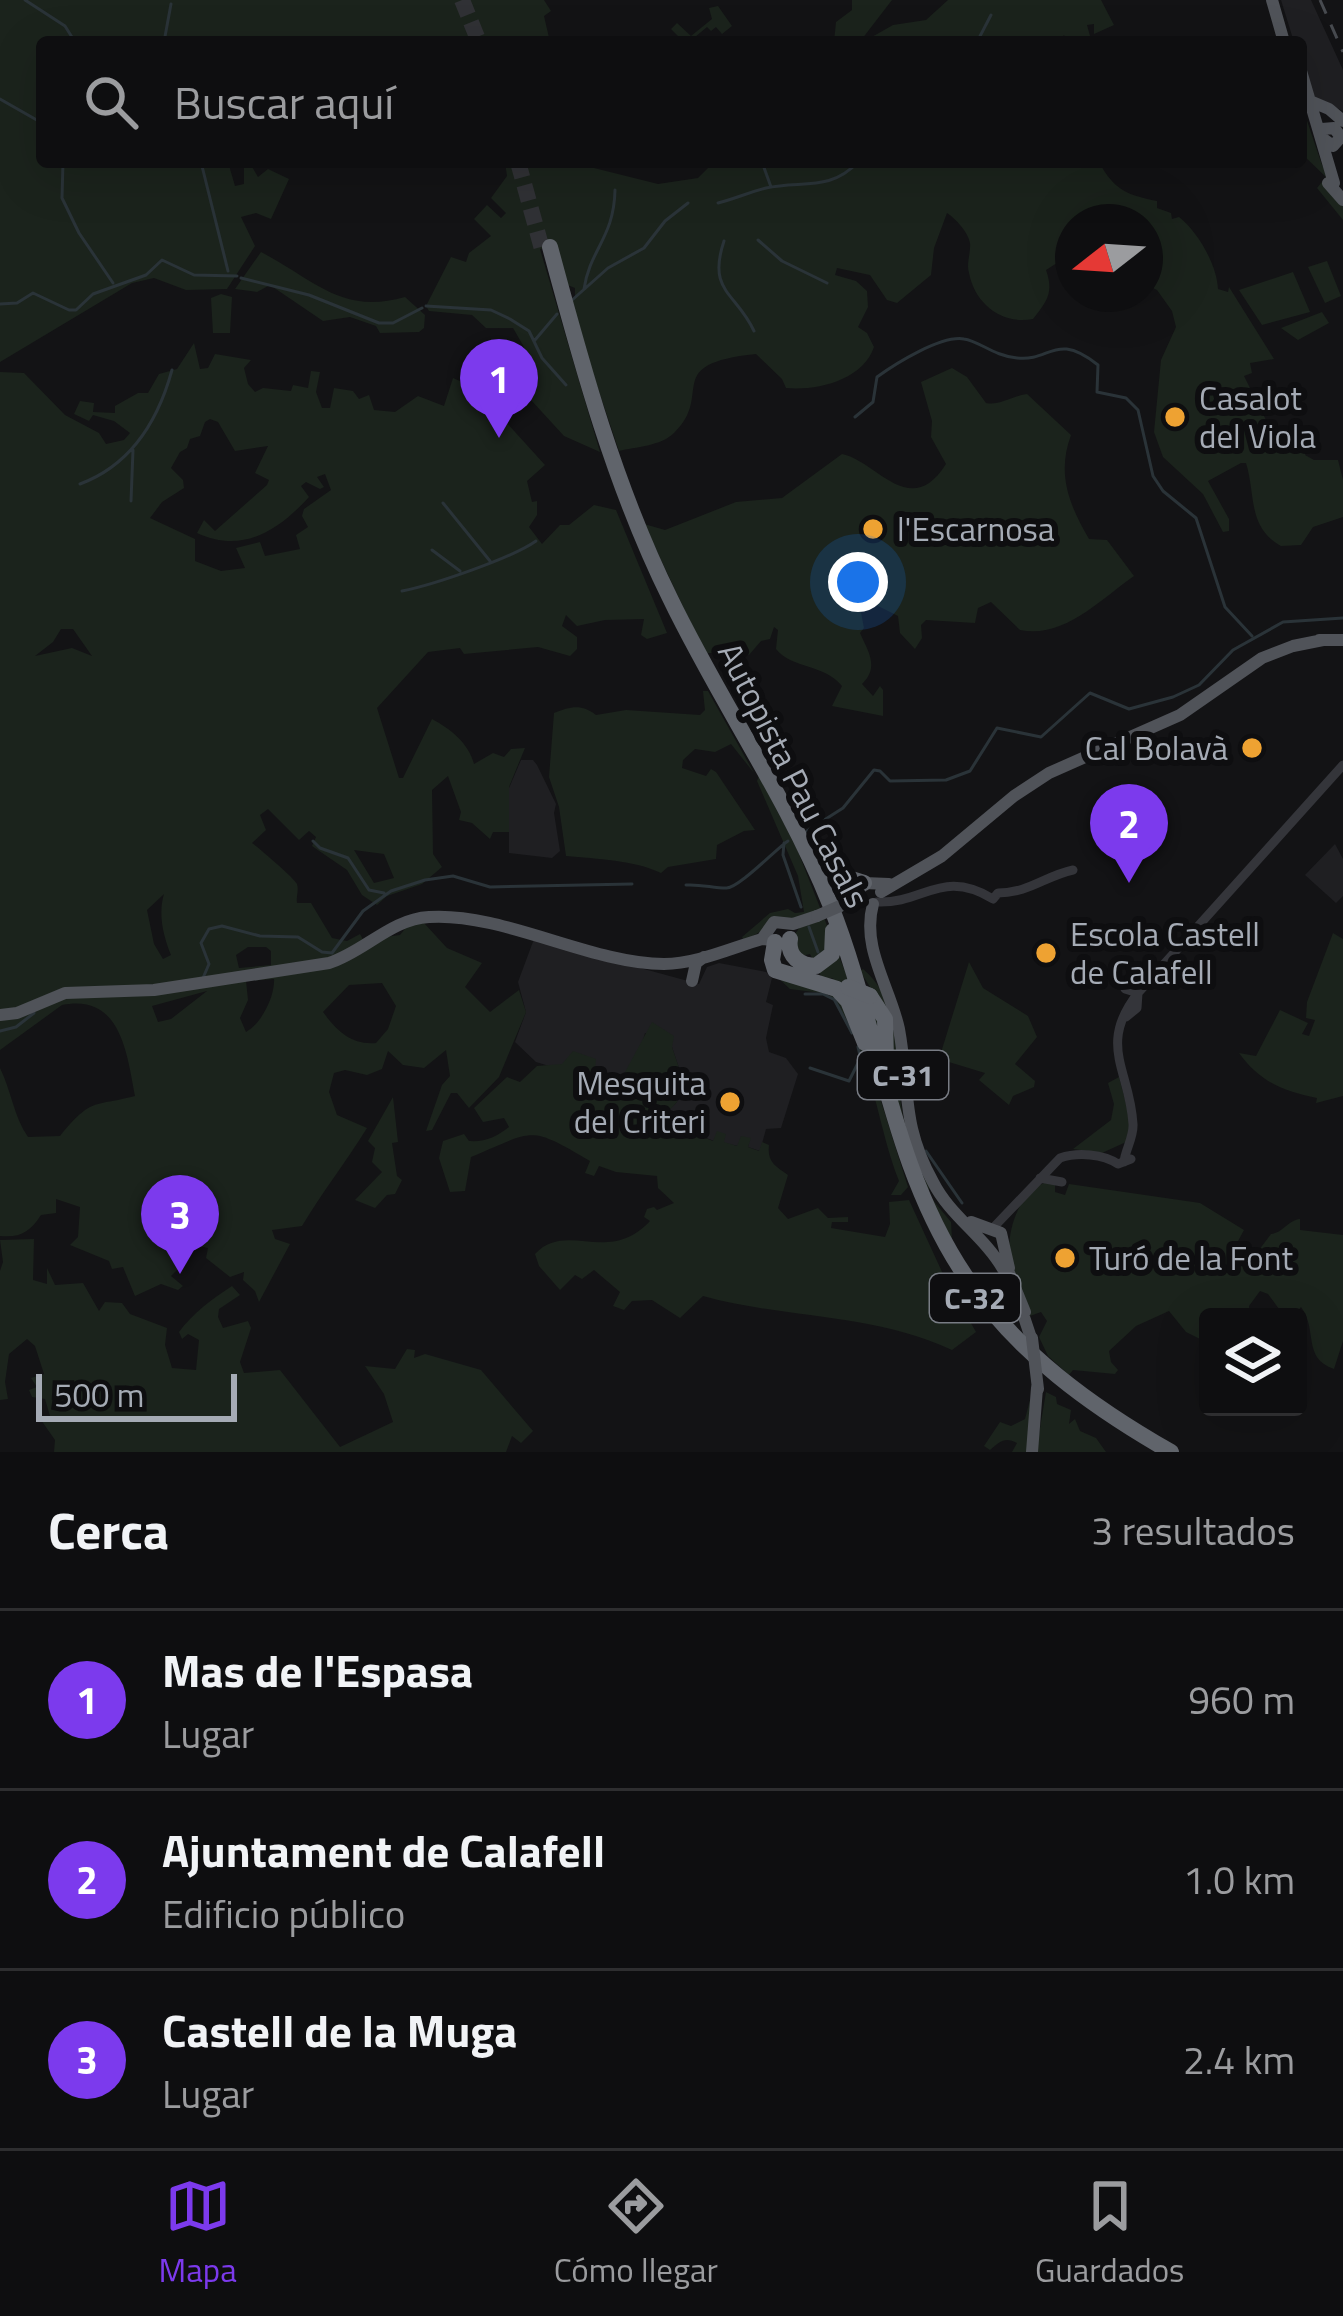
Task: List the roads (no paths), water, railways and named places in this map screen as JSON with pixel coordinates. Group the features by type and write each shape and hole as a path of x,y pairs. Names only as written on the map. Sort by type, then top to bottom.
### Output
{"highway":[{"name":"Autopista Pau Casals","path":"546,248 600,429 658,586 781,811 856,995 917,1201 976,1300 1012,1341 1053,1379 1161,1452"},
{"name":"Autopista Pau Casals","path":"600,429 670,598 800,838 849,955 911,1171 959,1268 996,1316 1066,1383 1171,1452"},
{"path":"800,838 828,869 870,897"},
{"path":"782,935 798,962 820,964 832,954 825,920"},
{"path":"782,935 773,959 779,971 870,996 885,1019 891,1103"},
{"path":"782,935 772,960 778,972 833,987 844,996 878,1077"}],"main road":[{"path":"1275,2 1286,36"},
{"path":"1307,100 1328,108 1343,121"},
{"path":"1307,100 1338,190"},
{"path":"1307,104 1320,127 1338,190"},
{"path":"1328,163 1343,133"},
{"path":"1196,703 1245,664 1269,653 1343,640"},
{"path":"616,957 665,964 714,956 825,920 938,859 1043,776 1234,684 1269,653"},
{"name":"C-31","path":"870,897 874,956 899,1033 908,1119 927,1170 945,1201 968,1222 1003,1268 1031,1338"},
{"path":"0,1016 64,993 154,990 329,963 351,955 396,926 427,917 518,931 655,969 690,971 692,982"},
{"path":"692,982 701,958 714,956"},
{"path":"692,982 714,956"},
{"path":"677,969 696,966"},
{"path":"968,1222 997,1236 1003,1268"},
{"name":"C-31","path":"997,1236 1031,1338 1038,1389 1033,1452"}],"street":[{"path":"997,1236 1012,1209 1055,1162 1073,1154 1118,1155 1133,1126 1116,1052 1119,1026 1136,1000 1343,766"},
{"path":"870,897 939,886 1024,892 1049,874 1073,870"},
{"path":"1040,1178 1062,1182 1055,1162"}],"waterway":[{"path":"25,0 65,26 71,36"},
{"path":"165,36 171,4"},
{"path":"980,36 991,15"},
{"path":"0,99 36,120"},
{"path":"63,168 62,198 113,283"},
{"path":"202,168 228,271"},
{"path":"764,168 771,187"},
{"path":"718,203 766,188 826,181 851,168"},
{"path":"584,289 611,220 615,190"},
{"path":"571,301 608,268 644,248 665,221 688,203"},
{"path":"758,240 782,261 827,283"},
{"path":"724,241 721,282 754,331"},
{"path":"0,304 17,303 33,293 76,310 93,294 146,275 162,260 194,275 237,276"},
{"path":"241,278 309,295 379,323 393,323 422,308"},
{"path":"426,306 491,310 510,319 529,331 542,358 566,385"},
{"path":"535,340 557,314"},
{"path":"855,417 873,402 877,377 943,341 964,339 1017,358 1062,349 1084,355 1098,365 1097,392 1126,398 1138,410 1153,476 1163,491 1196,518 1225,607 1252,636"},
{"path":"80,484 114,465 140,439 159,407 172,370"},
{"path":"131,501 133,450"},
{"path":"443,503 490,561"},
{"path":"402,591 472,570 536,541"},
{"path":"432,550 460,571"},
{"path":"807,831 843,808 874,770 890,781 946,780 970,771 997,728 1041,737 1090,693 1129,709 1173,697 1199,685 1233,650 1283,622 1343,618"},
{"path":"313,841 348,858 369,890 384,893"},
{"path":"686,885 732,887 788,841"},
{"path":"784,843 783,855 801,907"},
{"path":"203,978 209,964 201,943 209,929 222,926 260,936 298,937 332,953 363,911 391,891 425,880 453,876 490,887 632,884"},
{"path":"809,927 818,952"},
{"path":"805,994 833,999"},
{"path":"834,999 852,1033"},
{"path":"0,1031 16,1027 34,1013"},
{"path":"858,1047 867,1065"},
{"path":"810,1068 849,1081 859,1061"},
{"path":"893,1062 895,1089"},
{"path":"926,1151 962,1203"}],"tunnel":[{"path":"462,0 477,36"},
{"path":"520,168 542,249"}],"railway":[{"path":"1320,0 1343,52"}],"place":[{"name":"Casalot del Viola","path":"1175,417"},
{"name":"Mas de l'Espasa","path":"499,438"},
{"name":"l'Escarnosa","path":"873,529"},
{"name":"Cal Bolavà","path":"1252,748"},
{"name":"Ajuntament de Calafell","path":"1129,883"},
{"name":"Escola Castell de Calafell","path":"1046,953"},
{"name":"Mesquita del Criteri","path":"730,1102"},
{"name":"Turó de la Font","path":"1065,1258"},
{"name":"Castell de la Muga","path":"180,1274"}]}
